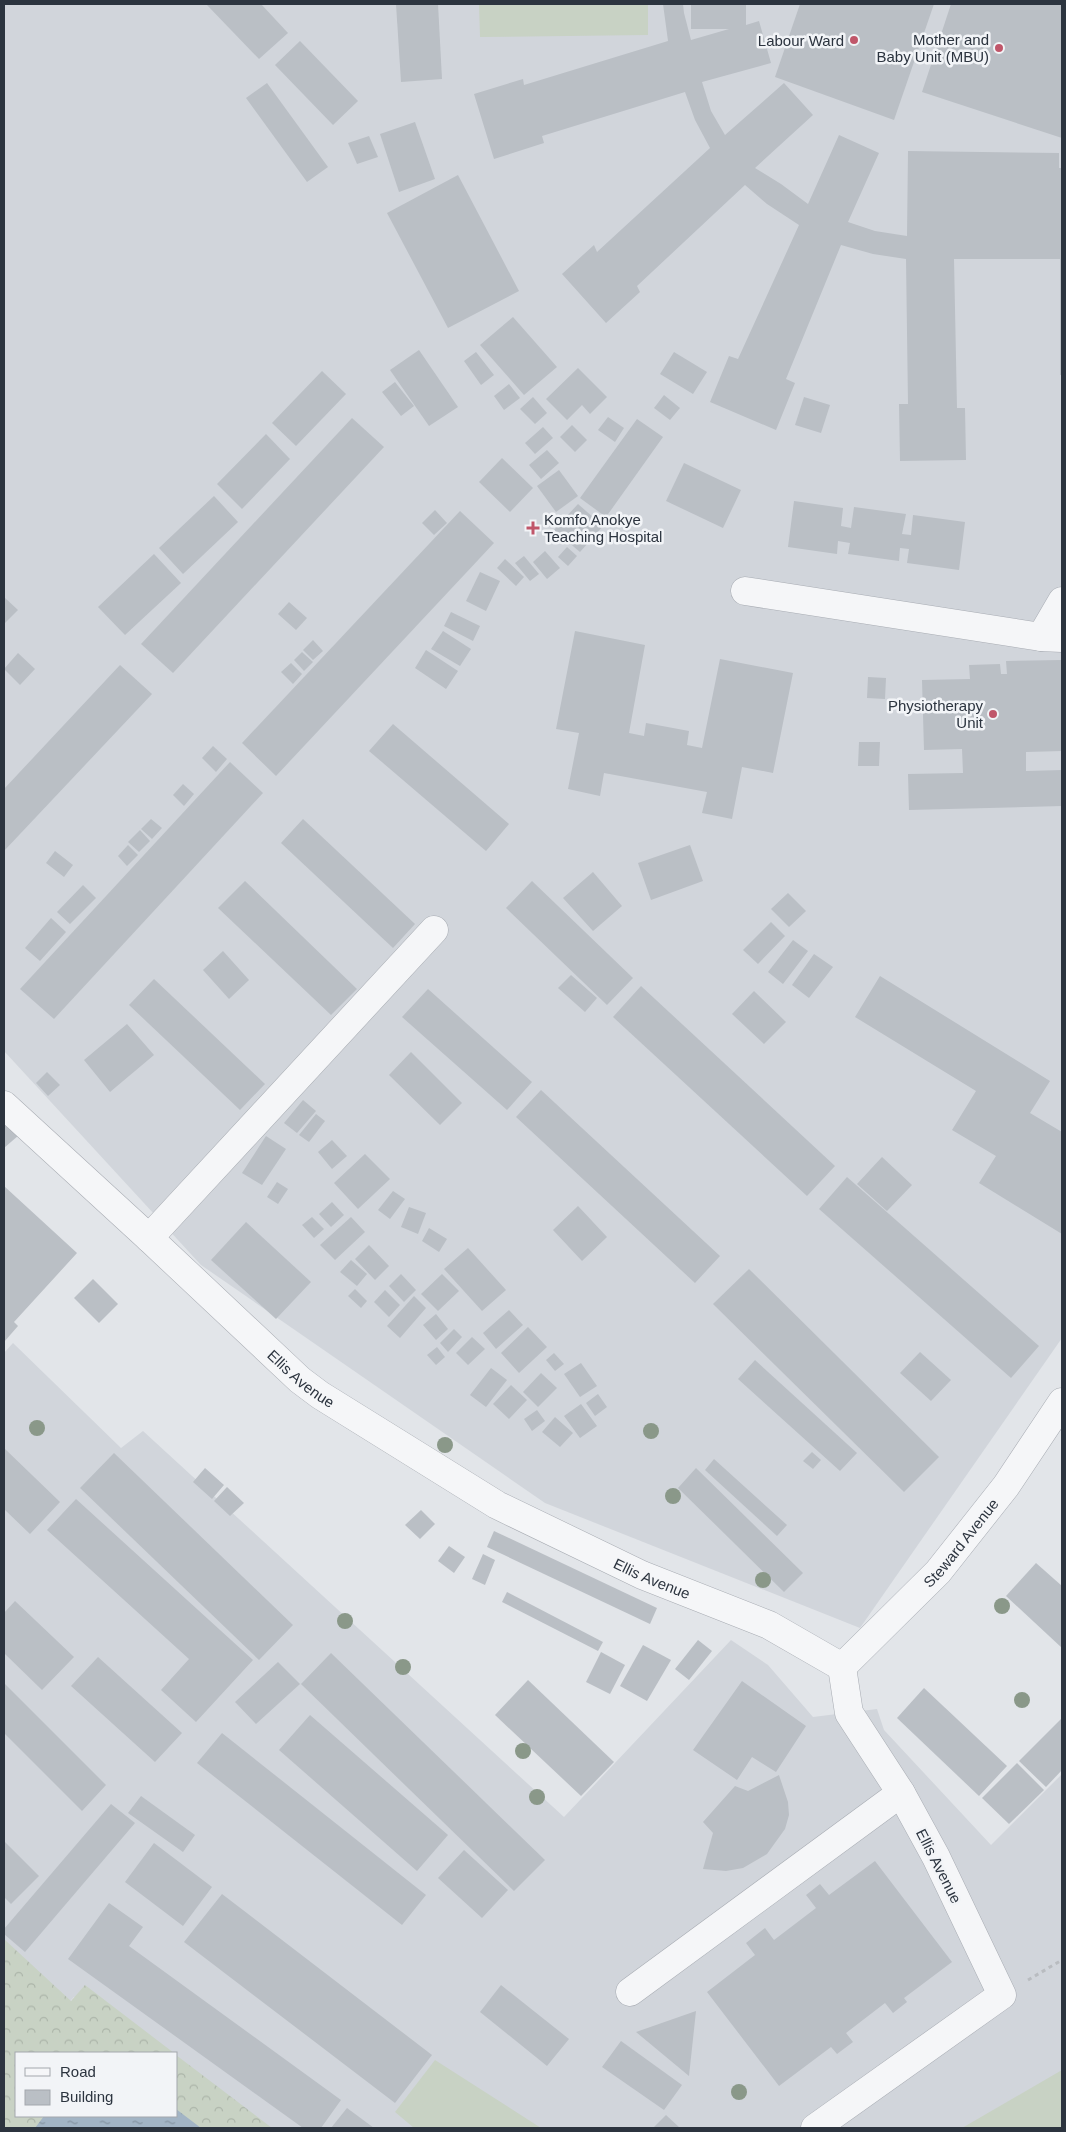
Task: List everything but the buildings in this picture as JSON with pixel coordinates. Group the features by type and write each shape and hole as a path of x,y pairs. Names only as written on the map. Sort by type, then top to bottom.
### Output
{"street":[{"path":"745,591 1051,637 1062,601"},
{"path":"150,1238 434,930"},
{"name":"Ellis Avenue","path":"4,1105 150,1238 300,1380 498,1505 642,1575 769,1625 842,1667 849,1713 901,1793 936,1857 1002,1995"},
{"name":"Steward Avenue","path":"842,1667 938,1572 1006,1486 1062,1402"},
{"path":"630,1992 901,1793"},
{"path":"814,2128 1002,1995"}],"path":[{"path":"1002,1995 1062,1960"}],"shaded area":[{"name":"Komfo Anokye Teaching Hospital","path":"4,4 1062,4 1062,1338 860,1628 545,1503 201,1265 4,1051"},
{"path":"13,1343 121,1448 143,1431 564,1817 731,1640 768,1665 813,1717 877,1709 884,1730 991,1845 1062,1774 1062,2128 250,2128 178,2074 178,2052 149,2052 74,1997 60,2012 4,1960 4,1353"}],"green space":[{"path":"479,4 648,4 648,35 480,37"},
{"path":"4,1939 71,2001 85,1985 173,2052 15,2052 15,2117 178,2117 178,2057 272,2128 4,2128"},
{"path":"435,2060 541,2128 414,2128 395,2112"},
{"path":"1062,2070 1062,2128 962,2128"}],"water":[{"path":"178,2111 201,2128 35,2128 43,2117 178,2117"}],"place":[{"name":"Labour Ward","path":"854,40"},
{"name":"Mother and Baby Unit (MBU)","path":"999,48"},
{"name":"Komfo Anokye Teaching Hospital","path":"533,528"},
{"name":"Physiotherapy Unit","path":"993,714"}]}
